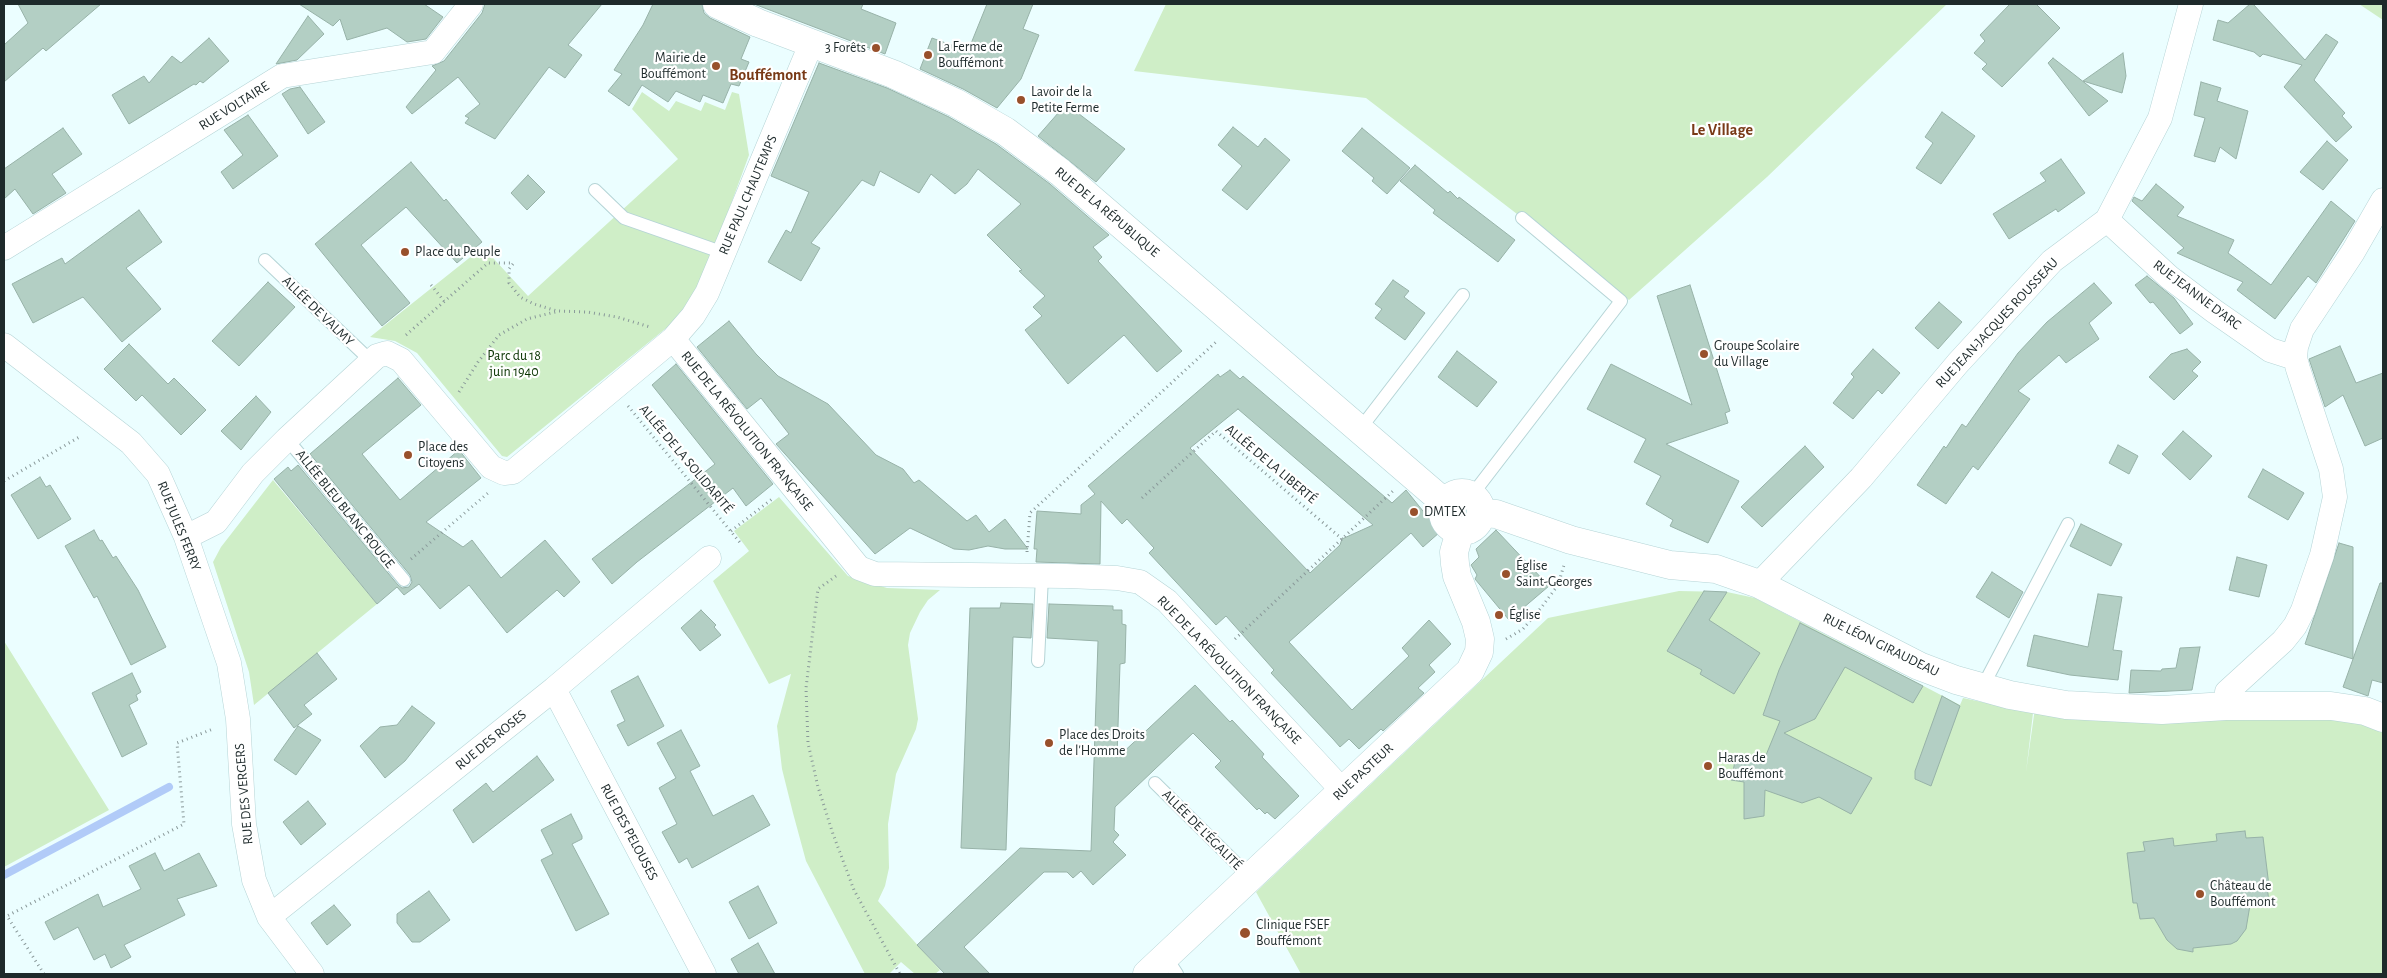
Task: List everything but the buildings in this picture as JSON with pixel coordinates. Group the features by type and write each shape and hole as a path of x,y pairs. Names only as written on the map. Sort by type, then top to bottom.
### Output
{"street":[{"name":"RUE VOLTAIRE","path":"4,248 282,76 433,52 471,4"},
{"name":"RUE DE LA RÉPUBLIQUE","path":"717,4 811,44 893,74 956,103 1006,131 1060,172 1445,503"},
{"name":"RUE JEAN-JACQUES ROUSSEAU","path":"1759,584 1861,478 1964,357 2052,261 2107,220 2160,118 2191,4"},
{"name":"RUE PAUL CHAUTEMPS","path":"673,339 692,316 707,293 811,44"},
{"path":"2226,706 2227,692 2283,641 2295,626 2303,610 2322,555 2335,497 2332,468 2295,358 2296,347 2302,329 2353,252 2383,200"},
{"name":"RUE JEANNE D'ARC","path":"2107,220 2168,277 2214,311 2270,350 2295,358"},
{"name":"RUE DE LA RÉVOLUTION FRANÇAISE","path":"513,472 673,339 854,564 866,572 875,574 1117,578 1140,582 1167,600 1343,791"},
{"name":"RUE JULES FERRY","path":"4,345 131,443 158,474 186,537 229,663 238,717"},
{"path":"186,537 216,522 253,473 288,438 379,357 401,360 491,467 504,473 513,472"},
{"path":"1456,493 1476,504 1480,519 1472,528 1460,531 1449,526 1445,521 1442,509 1445,503 1456,493"},
{"name":"RUE LÉON GIRAUDEAU","path":"1476,504 1496,514 1571,540 1670,565 1716,569 1759,584 1919,666 1982,688 2036,701 2066,705 2162,710 2226,706 2331,706 2365,711 2383,718"},
{"path":"1460,531 1454,552 1454,564 1476,622 1480,639"},
{"name":"RUE DES ROSES","path":"270,917 554,689 709,558"},
{"name":"RUE PASTEUR","path":"1163,968 1250,877 1470,671 1479,652 1480,639"},
{"name":"RUE DES PELOUSES","path":"554,689 704,974"},
{"name":"RUE DES VERGERS","path":"238,717 244,824 254,880 270,917 312,974"}],"lane":[{"path":"595,190 624,218 724,253"},
{"path":"1476,504 1621,301 1522,218"},
{"name":"ALLÉE DE VALMY","path":"265,260 379,357"},
{"path":"1360,429 1463,295"},
{"name":"ALLÉE BLEU BLANC ROUGE","path":"288,438 400,576"},
{"path":"1982,688 2068,524"},
{"path":"1030,576 1038,661"},
{"name":"ALLÉE DE L'ÉGALITÉ","path":"1155,783 1250,877"}],"path":[{"path":"379,357 488,263 513,263 509,269 509,283 520,298 534,304 559,311 587,312 617,317 646,325 673,339"},
{"path":"431,285 444,301"},
{"path":"446,414 478,362 499,335 527,319 559,311"},
{"path":"1030,576 1020,562 1029,550 1030,513 1236,323"},
{"name":"ALLÉE DE LA SOLIDARITÉ","path":"613,388 742,545"},
{"path":"4,481 104,422"},
{"name":"ALLÉE DE LA LIBERTÉ","path":"1142,498 1216,431 1342,539"},
{"path":"400,576 513,472"},
{"path":"1218,654 1412,474"},
{"path":"731,531 790,485"},
{"path":"1480,639 1506,639 1523,629 1558,585 1571,540"},
{"path":"854,564 818,589 806,688 808,743 818,786 833,834 854,890 900,974"},
{"path":"44,974 7,916 184,824 177,743 238,717"}],"green space":[{"path":"1166,4 1947,4 1767,177 1629,300 1366,98 1134,71"},
{"path":"2359,4 2383,4 2383,20"},
{"name":"Parc du 18 juin 1940","path":"642,92 669,111 676,101 701,111 705,102 725,110 732,92 739,94 749,155 700,288 675,321 507,457 502,456 417,353 395,341 370,337 483,247 528,296 678,159 632,109"},
{"path":"273,480 377,604 254,705 249,672 213,562 221,547"},
{"path":"779,497 848,576 887,588 940,590 928,600 910,633 908,645 918,719 916,729 896,774 888,824 889,868 885,886 878,901 940,970 935,974 915,974 901,962 889,974 865,974 806,861 782,769 777,726 791,674 769,684 713,581 749,551 734,531"},
{"name":"Haras de Bouffémont","path":"1679,591 1727,592 1755,598 1960,705 1963,698 2033,713 2026,772 2036,701 2383,718 2383,974 1301,974 1256,892 1548,618"},
{"path":"4,641 109,810 4,867"}],"waterway":[{"path":"4,875 169,787"}],"place":[{"name":"3 Forêts","path":"876,48"},
{"name":"La Ferme de Bouffémont","path":"928,55"},
{"name":"Mairie de Bouffémont","path":"716,66"},
{"name":"Lavoir de la Petite Ferme","path":"1021,100"},
{"name":"Place du Peuple","path":"405,252"},
{"name":"Groupe Scolaire du Village","path":"1704,354"},
{"name":"Place des Citoyens","path":"408,455"},
{"name":"DMTEX","path":"1414,512"},
{"name":"Église Saint-Georges","path":"1506,574"},
{"name":"Église","path":"1499,615"},
{"name":"Place des Droits de l'Homme","path":"1049,743"},
{"name":"Haras de Bouffémont","path":"1708,766"},
{"name":"Château de Bouffémont","path":"2200,894"},
{"name":"Clinique FSEF Bouffémont","path":"1245,933"}],"district":[{"name":"Bouffémont","path":"768,75"},
{"name":"Le Village","path":"1722,130"}]}
